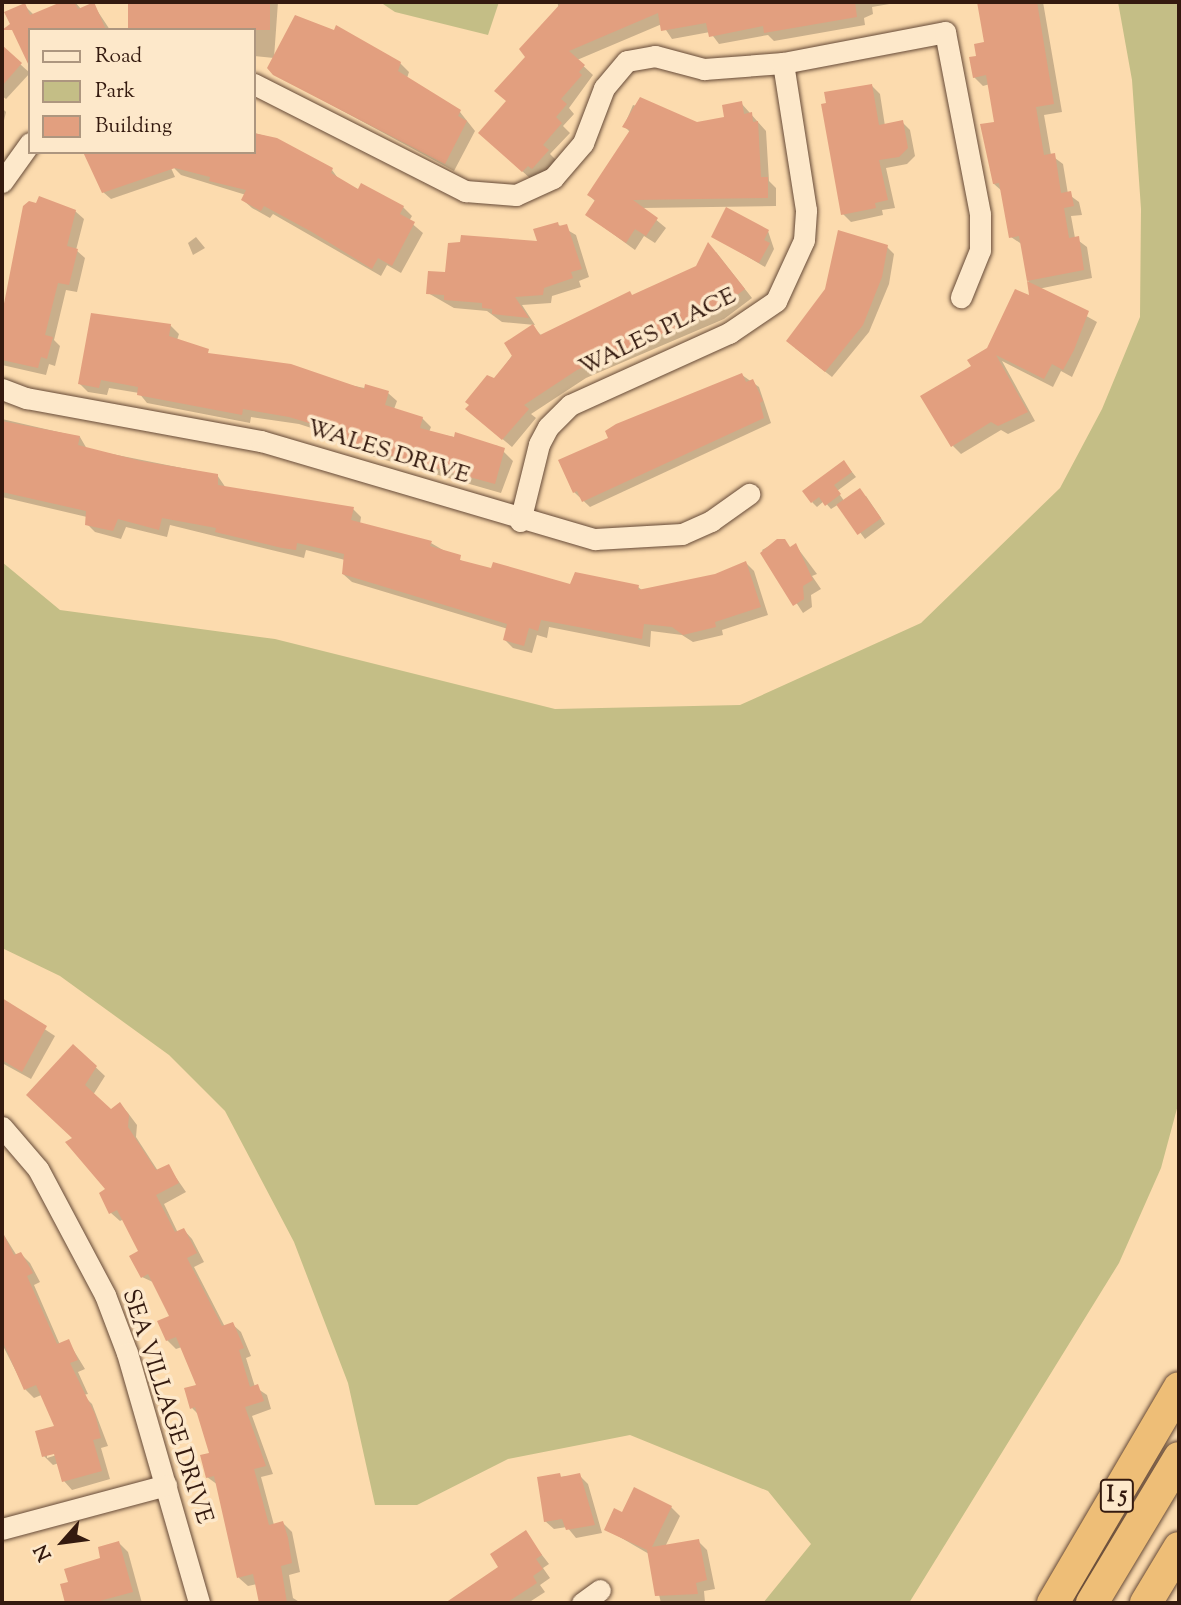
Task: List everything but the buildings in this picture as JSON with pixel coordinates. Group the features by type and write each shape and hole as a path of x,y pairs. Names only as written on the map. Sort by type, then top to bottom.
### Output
{"highway":[{"name":"I 5","path":"1053,1603 1179,1388"},
{"path":"1093,1603 1179,1458"},
{"path":"1146,1603 1179,1548"}],"street":[{"path":"256,84 465,191 516,195 553,178 583,142 604,88 627,61 654,56 704,69 783,63 945,32 980,214 980,250 961,296"},
{"name":"WALES PLACE","path":"520,521 539,444 548,427 570,405 729,333 776,301 804,240 806,210 783,63"},
{"path":"2,182 28,146"},
{"name":"WALES DRIVE","path":"2,389 26,398 261,441 520,521 595,540 655,539 711,521 749,494"},
{"name":"SEA VILLAGE DRIVE","path":"2,1127 38,1169 105,1295 127,1353 200,1603"},
{"path":"2,1529 166,1485"},
{"path":"582,1603 600,1590"}],"green space":[{"path":"380,2 499,2 488,35 395,12"},
{"path":"1118,2 1179,2 1179,1101 1161,1168 1119,1263 909,1603 763,1603 811,1544 768,1491 630,1435 508,1459 417,1505 375,1505 348,1383 294,1242 225,1111 169,1055 60,976 2,948 2,562 60,610 275,639 555,709 740,705 921,623 1060,488 1102,409 1140,317 1141,209 1132,80"}]}
